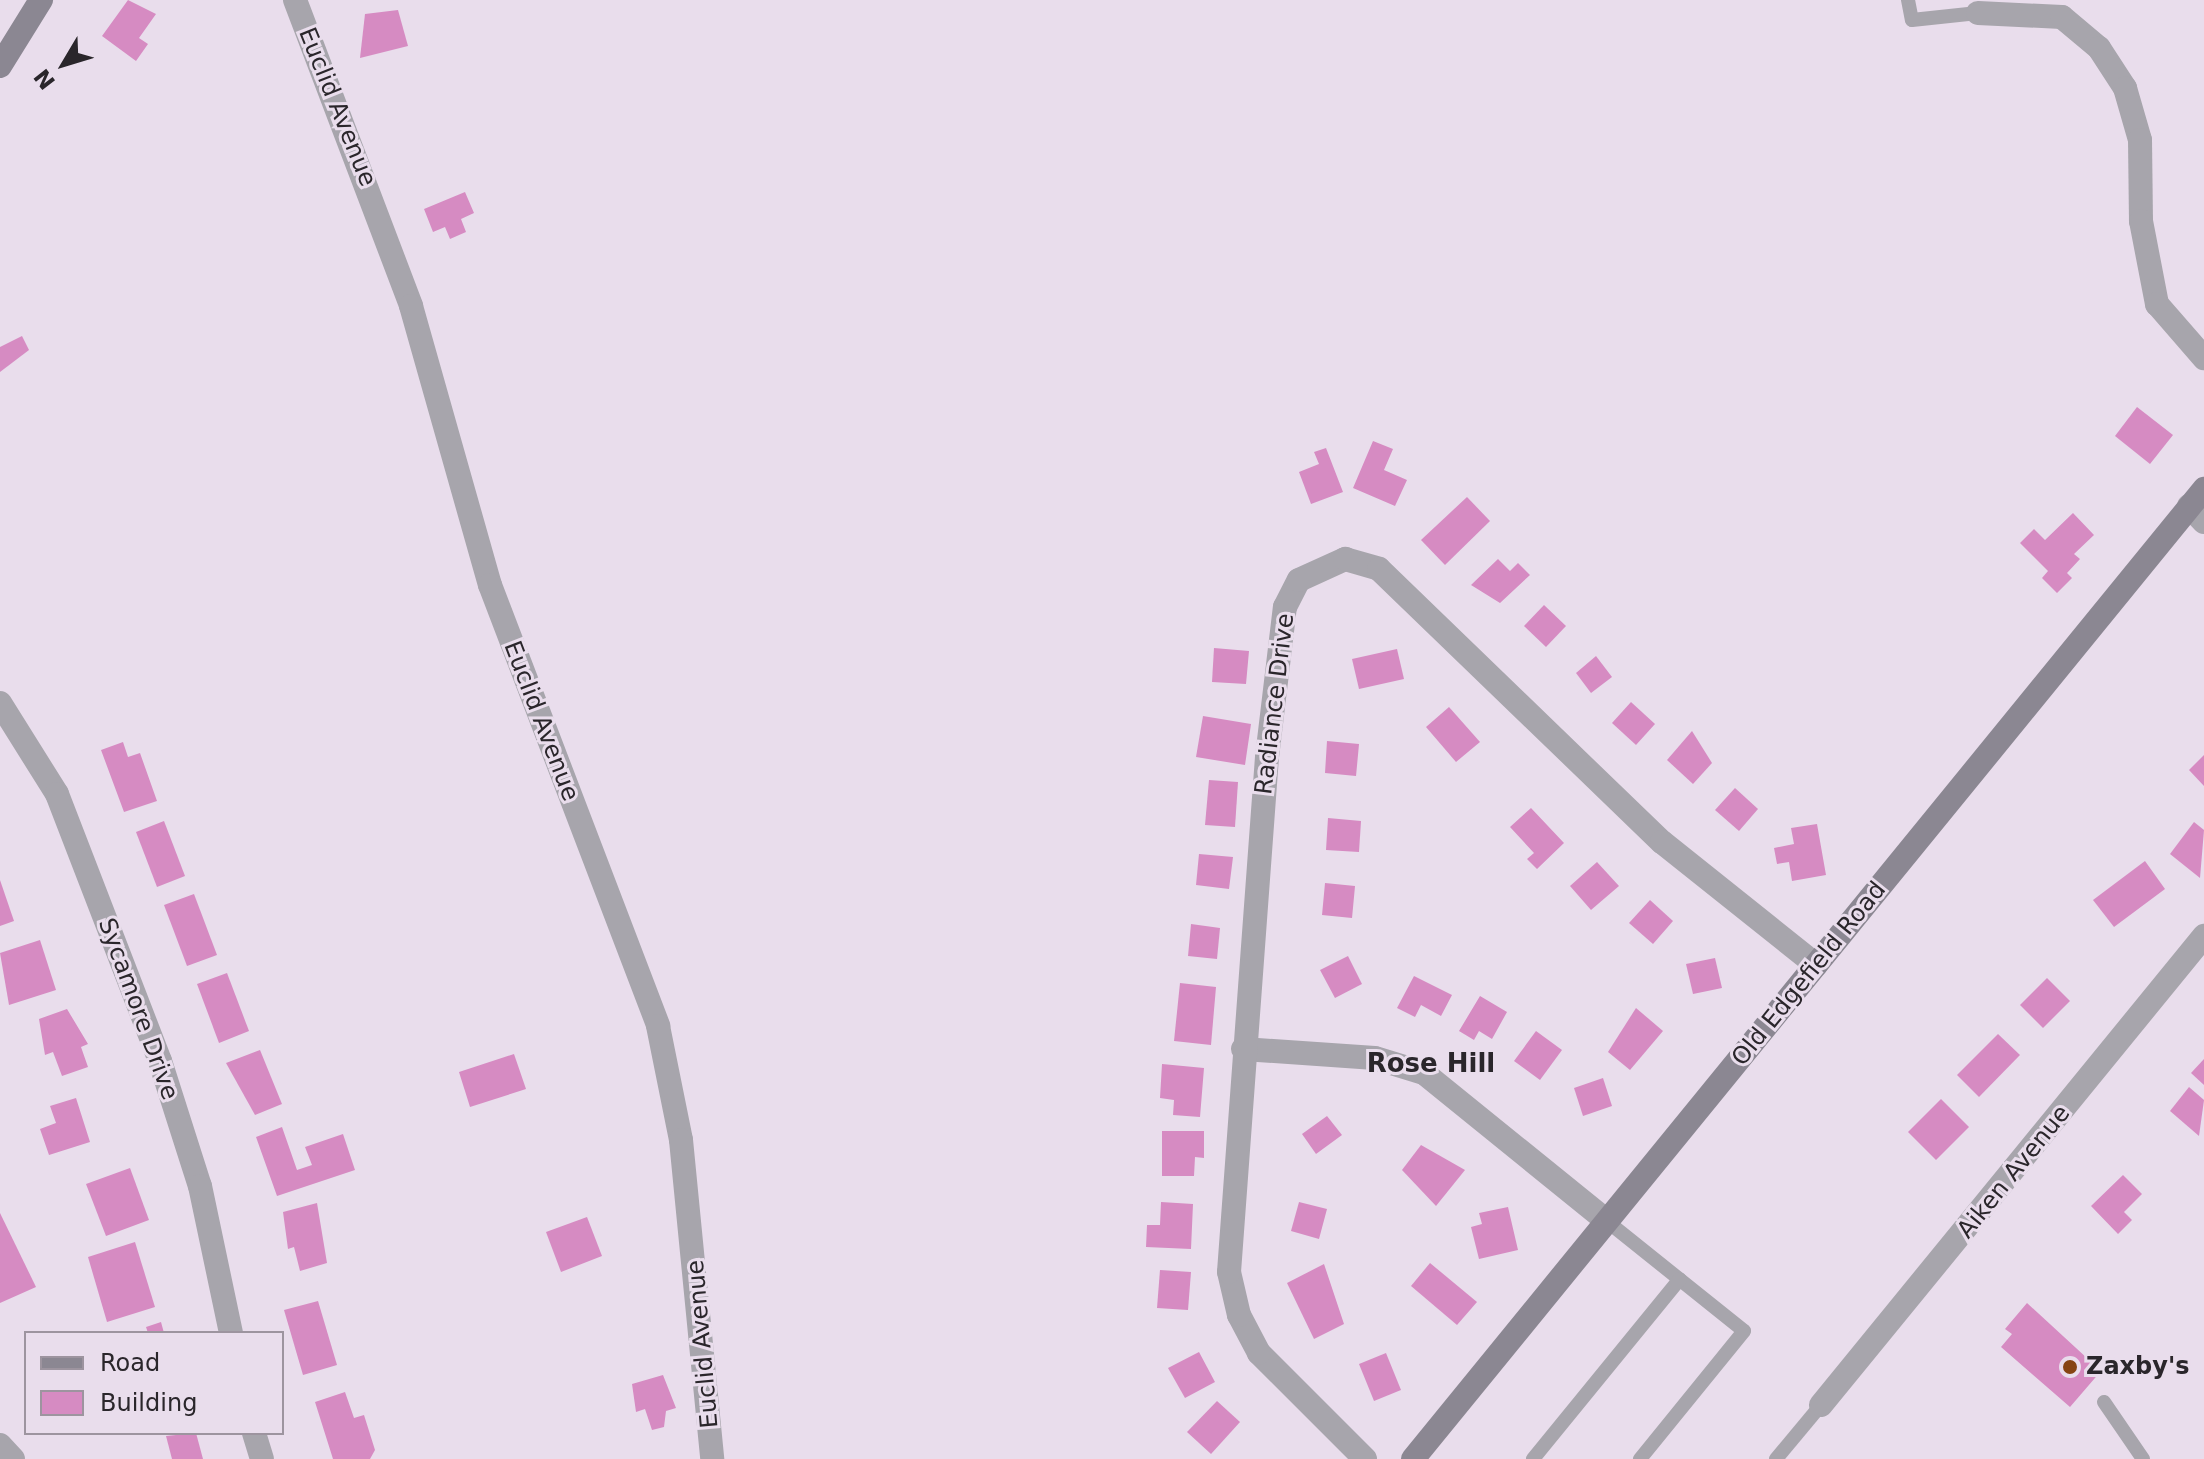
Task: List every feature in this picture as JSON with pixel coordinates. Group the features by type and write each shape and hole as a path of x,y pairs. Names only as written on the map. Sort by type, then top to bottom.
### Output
{"street":[{"path":"0,66 41,0"},
{"name":"Euclid Avenue","path":"295,0 411,306 495,599 658,1026 681,1140 712,1459"},
{"path":"1978,13 2062,17 2099,48 2125,88 2140,140 2141,221 2157,304 2204,358"},
{"name":"Old Edgefield Road","path":"1413,1459 1816,965 2199,505"},
{"name":"Radiance Drive","path":"1365,1459 1259,1353 1236,1305 1230,1250 1243,1049 1285,607 1312,569 1345,559 1379,569 1662,842 1816,965"},
{"name":"Sycamore Drive","path":"0,703 57,794 160,1061 200,1186 231,1331"},
{"name":"Aiken Avenue","path":"1821,1405 2204,936"},
{"path":"1243,1049 1375,1058 1424,1073 1608,1222"},
{"path":"255,1435 262,1459"},
{"path":"0,1445 13,1459"}],"lane":[{"path":"1908,0 1912,20 1978,13"},
{"path":"1608,1222 1744,1331 1640,1459"},
{"path":"1533,1459 1680,1279"},
{"path":"2104,1402 2143,1459"},
{"path":"1776,1459 1821,1405"}],"building":[{"path":"128,0 156,14 139,38 148,44 136,61 102,36"},
{"path":"398,10 408,46 360,58 365,14"},
{"path":"465,192 474,213 461,219 466,232 450,239 445,227 433,232 424,209"},
{"path":"22,336 29,350 0,372 0,347"},
{"path":"2137,407 2173,435 2150,464 2115,436"},
{"path":"1373,441 1393,449 1384,470 1407,480 1395,506 1353,488"},
{"path":"1326,448 1343,492 1311,504 1299,472 1319,464 1314,452"},
{"path":"1467,497 1490,521 1445,565 1421,540"},
{"path":"2073,513 2094,535 2074,554 2080,559 2067,573 2072,578 2057,593 2042,578 2048,571 2020,543 2034,529 2045,540"},
{"path":"1498,559 1510,571 1518,563 1530,575 1500,603 1471,585"},
{"path":"1544,605 1566,626 1546,647 1524,626"},
{"path":"1214,648 1249,651 1246,684 1212,682"},
{"path":"1397,649 1404,679 1359,689 1352,659"},
{"path":"1596,656 1612,677 1591,693 1576,673"},
{"path":"1631,702 1655,724 1636,745 1612,723"},
{"path":"1449,707 1480,742 1456,762 1426,727"},
{"path":"1203,716 1251,724 1245,765 1196,757"},
{"path":"1692,731 1712,763 1693,784 1667,760"},
{"path":"1327,741 1359,744 1356,776 1325,773"},
{"path":"123,742 128,757 140,753 157,801 124,812 101,750"},
{"path":"2204,755 2204,786 2189,770"},
{"path":"1209,780 1238,782 1235,827 1205,825"},
{"path":"1735,788 1758,809 1739,831 1715,810"},
{"path":"1531,808 1564,843 1537,869 1527,859 1534,853 1510,827"},
{"path":"1328,818 1361,821 1359,852 1326,850"},
{"path":"164,821 185,876 157,887 136,832"},
{"path":"2194,822 2204,830 2200,878 2170,854"},
{"path":"1817,824 1826,875 1792,881 1789,862 1777,864 1774,848 1794,844 1791,828"},
{"path":"1199,854 1233,857 1229,889 1196,885"},
{"path":"2145,861 2165,889 2114,927 2093,900"},
{"path":"1597,862 1619,886 1591,910 1570,886"},
{"path":"0,880 14,921 0,926"},
{"path":"1325,883 1355,886 1352,918 1322,915"},
{"path":"194,894 217,955 187,966 164,905"},
{"path":"1650,900 1673,921 1653,944 1629,923"},
{"path":"1191,924 1220,928 1217,959 1188,956"},
{"path":"40,940 56,990 9,1005 0,953"},
{"path":"1348,956 1362,984 1335,998 1320,970"},
{"path":"1715,958 1722,988 1693,994 1686,964"},
{"path":"227,973 249,1031 219,1043 197,984"},
{"path":"1414,976 1452,995 1441,1016 1421,1005 1415,1017 1397,1008"},
{"path":"2047,978 2070,1001 2043,1028 2020,1005"},
{"path":"1180,983 1216,987 1211,1045 1174,1041"},
{"path":"1480,996 1507,1012 1492,1039 1479,1031 1474,1040 1459,1031"},
{"path":"1636,1008 1663,1031 1630,1070 1608,1052"},
{"path":"67,1009 88,1044 81,1047 88,1067 62,1076 53,1052 45,1055 39,1019"},
{"path":"1536,1031 1562,1050 1540,1080 1514,1061"},
{"path":"1998,1034 2020,1055 1979,1097 1957,1075"},
{"path":"260,1050 282,1104 255,1115 226,1063"},
{"path":"514,1054 526,1089 470,1107 459,1072"},
{"path":"2204,1059 2204,1085 2191,1073"},
{"path":"1162,1064 1204,1068 1200,1117 1173,1115 1174,1100 1160,1098"},
{"path":"1603,1078 1612,1106 1583,1116 1574,1088"},
{"path":"2189,1087 2204,1100 2199,1136 2170,1111"},
{"path":"76,1098 90,1142 49,1155 40,1129 56,1123 50,1106"},
{"path":"1941,1099 1969,1127 1936,1160 1908,1132"},
{"path":"1327,1116 1342,1135 1316,1154 1302,1134"},
{"path":"282,1127 297,1170 312,1165 305,1147 343,1134 355,1170 277,1196 256,1137"},
{"path":"1162,1131 1204,1131 1204,1158 1195,1157 1194,1176 1162,1176"},
{"path":"1421,1145 1465,1170 1436,1206 1402,1170"},
{"path":"130,1168 149,1220 106,1236 86,1184"},
{"path":"2123,1175 2142,1194 2124,1212 2132,1220 2118,1234 2091,1206"},
{"path":"1161,1202 1193,1204 1191,1249 1146,1247 1147,1225 1160,1225"},
{"path":"1299,1202 1327,1209 1319,1239 1291,1231"},
{"path":"317,1203 327,1263 300,1271 294,1247 288,1249 283,1212"},
{"path":"1508,1207 1518,1250 1479,1259 1471,1227 1482,1224 1479,1213"},
{"path":"0,1213 36,1287 0,1303"},
{"path":"587,1217 602,1256 561,1272 546,1232"},
{"path":"135,1242 155,1307 107,1322 88,1257"},
{"path":"1430,1263 1477,1302 1457,1325 1411,1286"},
{"path":"1324,1264 1344,1324 1314,1339 1287,1283"},
{"path":"1160,1270 1191,1272 1188,1310 1157,1308"},
{"path":"318,1301 337,1365 303,1375 284,1310"},
{"path":"2027,1303 2101,1371 2070,1407 2001,1347 2012,1334 2005,1329"},
{"path":"161,1322 163,1331 147,1331 146,1327"},
{"path":"1199,1352 1215,1382 1185,1398 1168,1368"},
{"path":"1386,1353 1401,1390 1374,1401 1359,1364"},
{"path":"663,1375 676,1408 666,1411 664,1427 652,1430 645,1409 636,1412 632,1384"},
{"path":"345,1392 354,1418 364,1415 375,1450 370,1459 333,1459 315,1402"},
{"path":"1217,1401 1240,1422 1211,1454 1187,1432"},
{"path":"197,1435 203,1459 172,1459 166,1436"}],"place":[{"name":"Zaxby's","path":"2070,1367"}],"district":[{"name":"Rose Hill","path":"1431,1064"}]}
